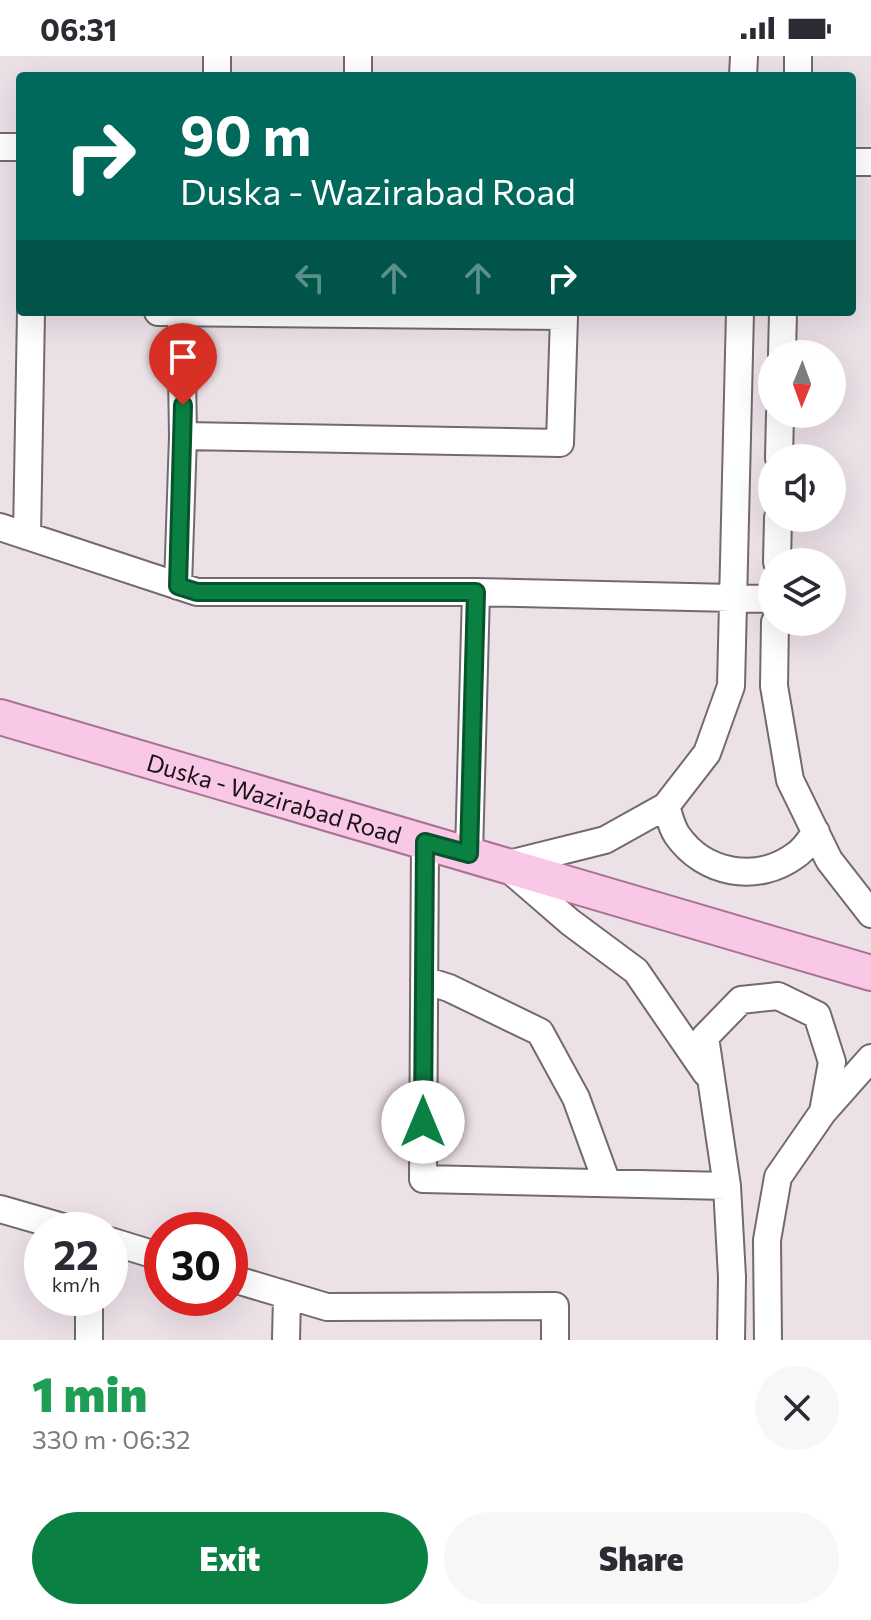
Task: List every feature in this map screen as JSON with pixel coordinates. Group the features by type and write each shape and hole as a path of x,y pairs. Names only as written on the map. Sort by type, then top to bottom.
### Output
{"main road":[{"name":"Duska - Wazirabad Road","path":"0,717 871,973"}],"street":[{"path":"27,536 31,316"},
{"path":"178,586 183,436 181,316"},
{"path":"183,436 560,443 564,316"},
{"path":"505,865 605,840 666,806 707,753 731,686 740,316"},
{"path":"782,340 783,316"},
{"path":"0,527 197,592 476,592 758,599"},
{"path":"469,854 476,592"},
{"path":"775,636 774,686 790,780 829,860 871,914"},
{"path":"666,806 675,832 693,854 718,868 732,871 746,873 774,868 798,854 816,832"},
{"path":"425,842 423,1179 727,1186"},
{"path":"505,865 570,922 636,971 711,1079"},
{"path":"424,980 449,988 540,1032 576,1098 607,1183"},
{"path":"731,1340 732,1277 727,1186 705,1037 741,1000 778,996 817,1015 832,1062 823,1112"},
{"path":"768,1340 767,1240 778,1177 823,1112 871,1058"},
{"path":"0,1209 24,1216"},
{"path":"248,1283 327,1307 555,1306 555,1340"},
{"path":"286,1340 287,1295"},
{"path":"89,1316 89,1340"}],"route":[{"path":"183,405 178,586 197,592 476,592 469,854 425,842 423,1122"}]}
